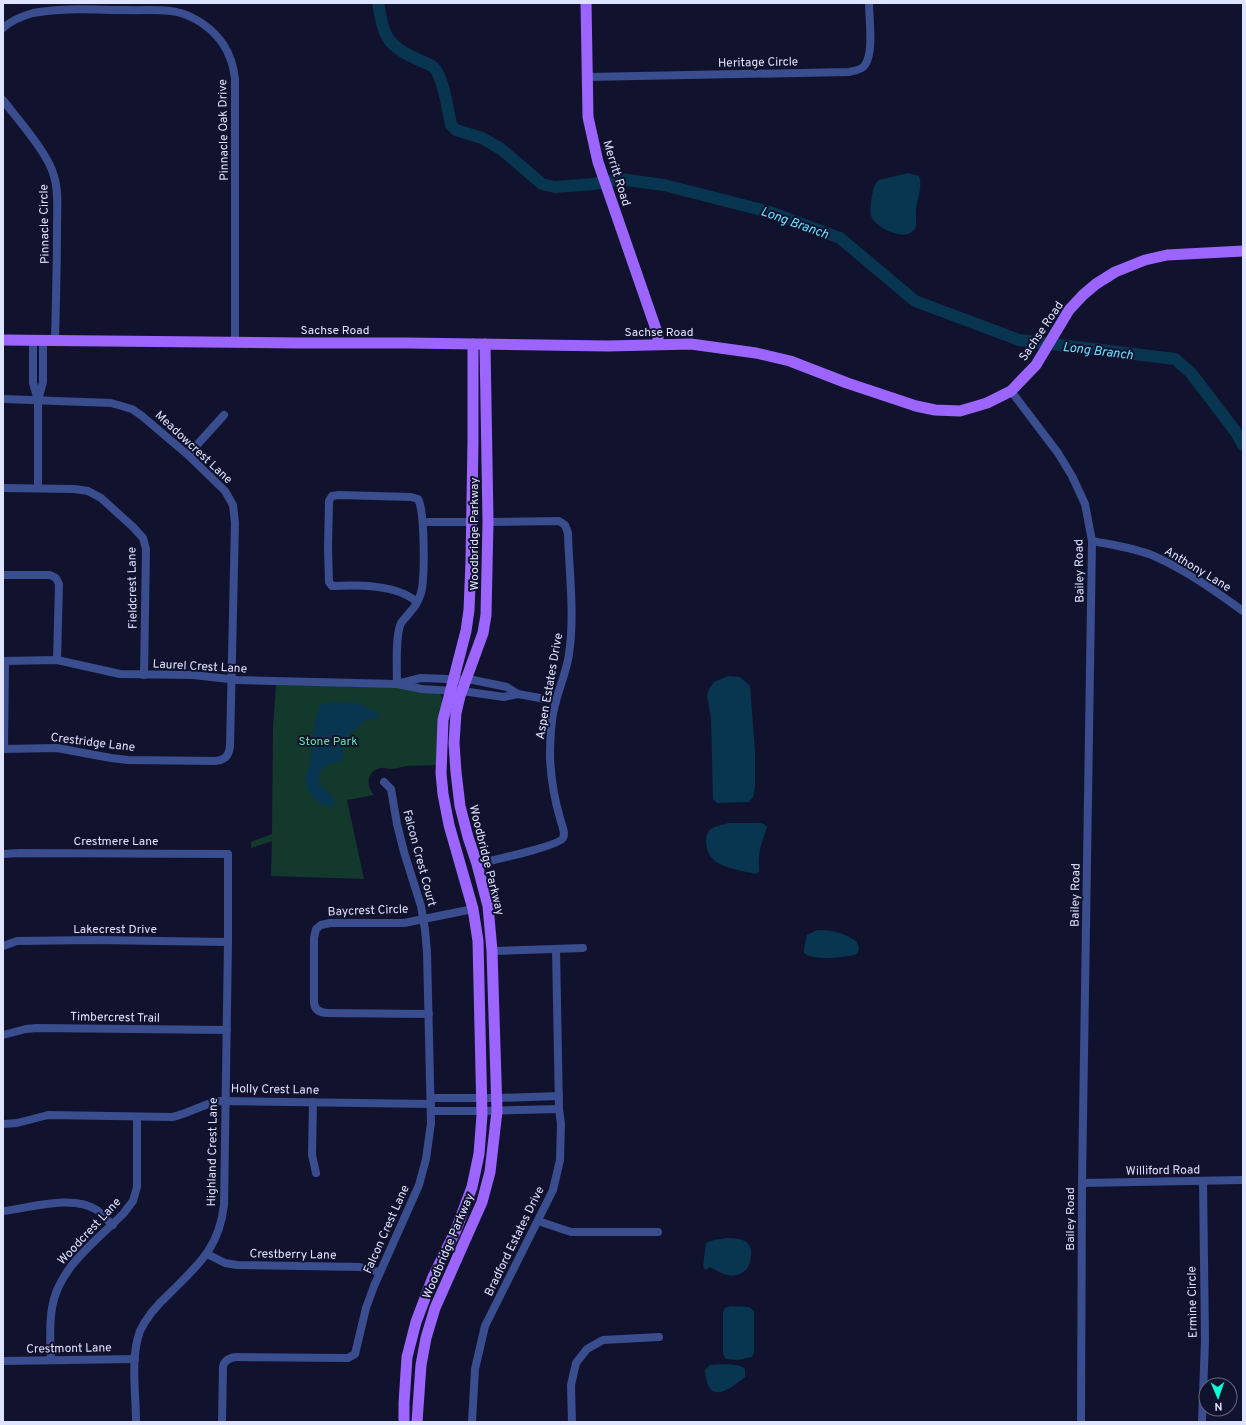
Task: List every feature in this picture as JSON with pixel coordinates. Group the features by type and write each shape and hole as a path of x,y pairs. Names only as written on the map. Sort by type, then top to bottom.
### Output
{"main road":[{"name":"Merritt Road","path":"586,3 588,117 598,162 658,335 658,344"},
{"name":"Sachse Road","path":"3,340 608,346 691,344 756,352 790,361 847,383 916,406 935,410 960,410 973,408 987,403 1011,391 1036,365 1069,310 1096,284 1115,272 1135,263 1167,255 1243,251"},
{"name":"Woodbridge Parkway","path":"404,1422 407,1357 416,1322 432,1277 456,1230 472,1187 480,1154 482,1098 478,941 473,909 449,825 443,794 441,773 443,720 449,691 466,631 469,610 472,522 473,344"},
{"name":"Woodbridge Parkway","path":"417,1422 421,1365 426,1338 435,1308 482,1202 490,1172 497,1111 492,951 488,906 465,824 456,772 454,744 456,713 466,679 483,633 485,621 488,522 485,344"}],"street":[{"name":"Heritage Circle","path":"587,77 849,72 859,69 865,65 870,54 869,3"},
{"path":"3,28 24,16 62,6"},
{"name":"Pinnacle Oak Drive","path":"62,6 172,11 190,16 210,30 226,48 230,58 236,90 234,343"},
{"name":"Pinnacle Circle","path":"3,100 40,149 54,175 57,206 55,340"},
{"path":"38,340 43,382 38,400 38,488"},
{"name":"Bailey Road","path":"1011,391 1058,453 1072,476 1085,504 1092,541 1082,1183 1081,1422"},
{"name":"Meadowcrest Lane","path":"3,399 38,400 49,402 111,403 132,409 188,455 225,492 233,505 235,523 230,746 227,757"},
{"path":"188,455 224,415"},
{"name":"Fieldcrest Lane","path":"3,488 74,489 88,491 102,498 143,538 146,549 144,675"},
{"path":"397,684 397,648 401,623 412,611 417,602 421,593 423,522 421,504 418,499 411,497 332,496 329,501 328,574 329,582 332,586 363,586 400,591 409,595 417,602"},
{"name":"Aspen Estates Drive","path":"477,864 550,846 564,838 564,831 557,806 550,764 550,747 556,701 565,676 571,642 567,528 565,525 559,521 488,522"},
{"path":"423,522 472,522"},
{"name":"Anthony Lane","path":"1092,541 1128,548 1153,556 1207,586 1243,611"},
{"path":"3,575 50,575 56,578 59,584 58,660"},
{"name":"Laurel Crest Lane","path":"4,661 58,660 120,674 193,675 231,680 397,684 422,689 504,697 518,694"},
{"path":"4,661 4,749"},
{"name":"Laurel Crest Lane","path":"397,684 421,678 466,679 507,687 518,694"},
{"path":"518,694 556,701"},
{"name":"Crestridge Lane","path":"4,749 57,748 128,760 214,761 227,757"},
{"name":"Falcon Crest Court","path":"384,782 391,789 397,824 423,919"},
{"name":"Crestmere Lane","path":"3,854 228,854"},
{"name":"Highland Crest Lane","path":"136,1422 135,1358 138,1339 144,1324 148,1316 158,1305 200,1264 213,1244 222,1220 224,1205 227,1030 228,854"},
{"name":"Baycrest Circle","path":"429,1014 323,1013 316,1009 314,1003 315,932 318,926 324,923 395,924 473,909"},
{"name":"Falcon Crest Lane","path":"222,1422 223,1366 224,1362 232,1357 348,1358 354,1356 356,1351 366,1308 379,1272 419,1185 428,1147 431,1104 426,941 423,919"},
{"name":"Lakecrest Drive","path":"3,946 17,941 95,940 228,942"},
{"path":"492,951 583,948"},
{"name":"Bradford Estates Drive","path":"472,1422 475,1369 485,1326 553,1190 560,1160 561,1124 559,1109 556,949"},
{"name":"Timbercrest Trail","path":"3,1035 26,1029 38,1028 227,1030"},
{"name":"Holly Crest Lane","path":"431,1104 482,1098 559,1096"},
{"name":"Holly Crest Lane","path":"3,1124 17,1123 48,1115 137,1117 177,1116 210,1102 225,1101 431,1104 482,1111 559,1109"},
{"path":"313,1102 312,1155 316,1173"},
{"name":"Woodcrest Lane","path":"51,1360 50,1333 52,1307 60,1283 74,1262 129,1208 135,1195 137,1177 137,1117"},
{"name":"Williford Road","path":"1082,1183 1243,1180"},
{"name":"Ermine Circle","path":"1202,1422 1205,1340 1203,1181"},
{"path":"3,1211 50,1204 77,1204 84,1205 98,1211 112,1225"},
{"path":"538,1221 571,1232 658,1232"},
{"name":"Crestberry Lane","path":"206,1254 226,1263 237,1265 360,1267 379,1272"},
{"path":"572,1422 571,1385 576,1363 587,1349 603,1340 659,1338"},
{"name":"Crestmont Lane","path":"3,1361 135,1358"}],"green space":[{"name":"Stone Park","path":"276,685 401,687 439,693 442,697 437,765 376,769 370,775 369,779 369,787 374,795 347,800 364,879 271,876 272,841 251,848 251,842 272,834 273,727"}],"water":[{"path":"908,173 919,176 920,188 916,209 915,228 910,233 904,235 892,232 879,226 872,218 870,210 873,189 879,180"},
{"path":"728,676 740,677 750,686 755,751 755,788 753,797 749,802 717,803 713,799 711,718 707,696 709,689 714,682"},
{"path":"330,702 356,703 365,706 373,712 378,712 379,717 366,720 347,737 343,746 344,757 337,762 328,765 322,770 319,783 334,798 334,804 332,806 327,806 315,799 307,787 306,779 316,716 321,705"},
{"path":"729,823 760,823 767,827 760,851 759,872 755,874 730,868 713,860 708,852 706,839 709,831 715,827"},
{"path":"817,930 848,936 857,942 859,949 857,954 838,958 822,958 809,956 804,953 807,935"},
{"path":"726,1238 741,1239 750,1246 751,1256 746,1270 739,1274 729,1275 721,1273 710,1267 705,1270 703,1266 706,1243"},
{"path":"730,1306 749,1307 754,1311 754,1353 752,1357 738,1360 726,1359 723,1354 723,1312 725,1308"},
{"path":"710,1365 737,1365 745,1369 745,1377 732,1387 719,1392 714,1392 710,1388 707,1381 705,1370"}],"waterway":[{"name":"Long Branch","path":"378,3 382,23 392,44 406,54 432,66 438,74 441,80 451,125 456,130 482,138 501,149 542,184 555,187 594,184 619,179 664,185 770,212 840,238 915,301 1019,340 1175,359 1191,373 1236,432 1243,445"}]}
